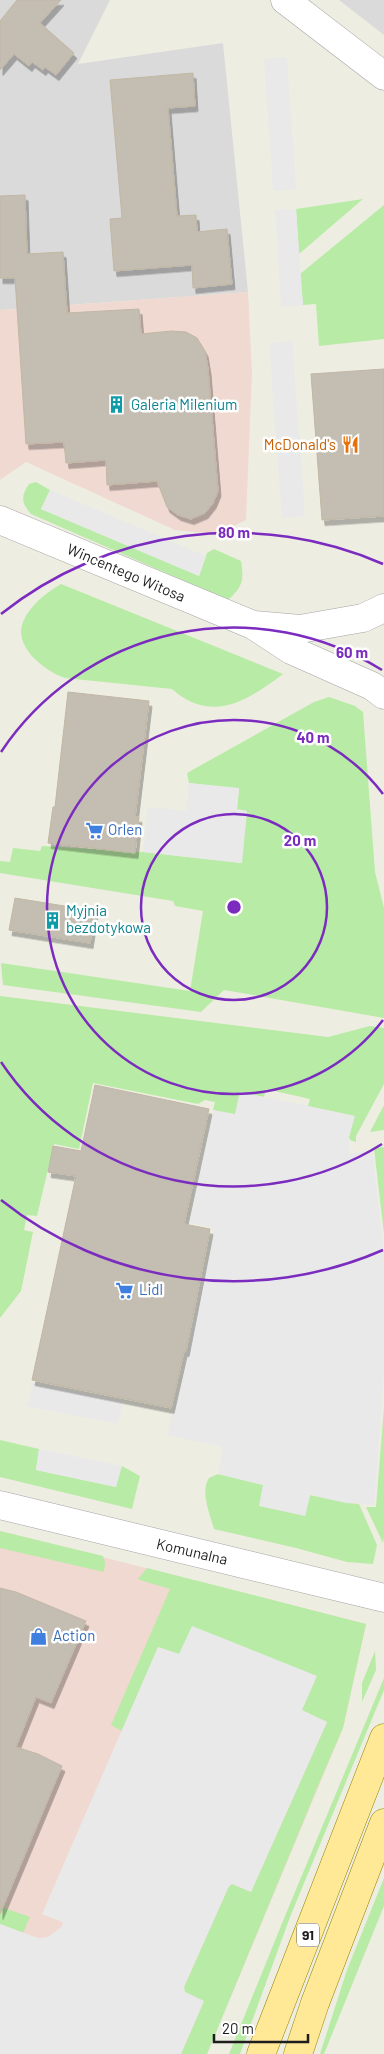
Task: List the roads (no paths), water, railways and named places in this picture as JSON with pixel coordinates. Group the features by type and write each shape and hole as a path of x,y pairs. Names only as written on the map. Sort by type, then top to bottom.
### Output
{"main road":[{"name":"91","path":"261,2054 384,1738"},
{"name":"91","path":"298,2054 315,2003 384,1823"}],"street":[{"path":"286,0 384,76"},
{"name":"Wincentego Witosa","path":"0,520 253,625 291,650 372,686 384,695"},
{"name":"Wincentego Witosa","path":"253,625 300,629 363,618 384,608"},
{"name":"Komunalna","path":"0,1505 384,1598"}],"place":[{"name":"Galeria Milenium","path":"117,405"},
{"name":"McDonald's","path":"350,445"},
{"name":"Orlen","path":"94,830"},
{"name":"Myjnia bezdotykowa","path":"52,920"},
{"name":"Lidl","path":"125,1290"},
{"name":"Action","path":"39,1636"}]}
